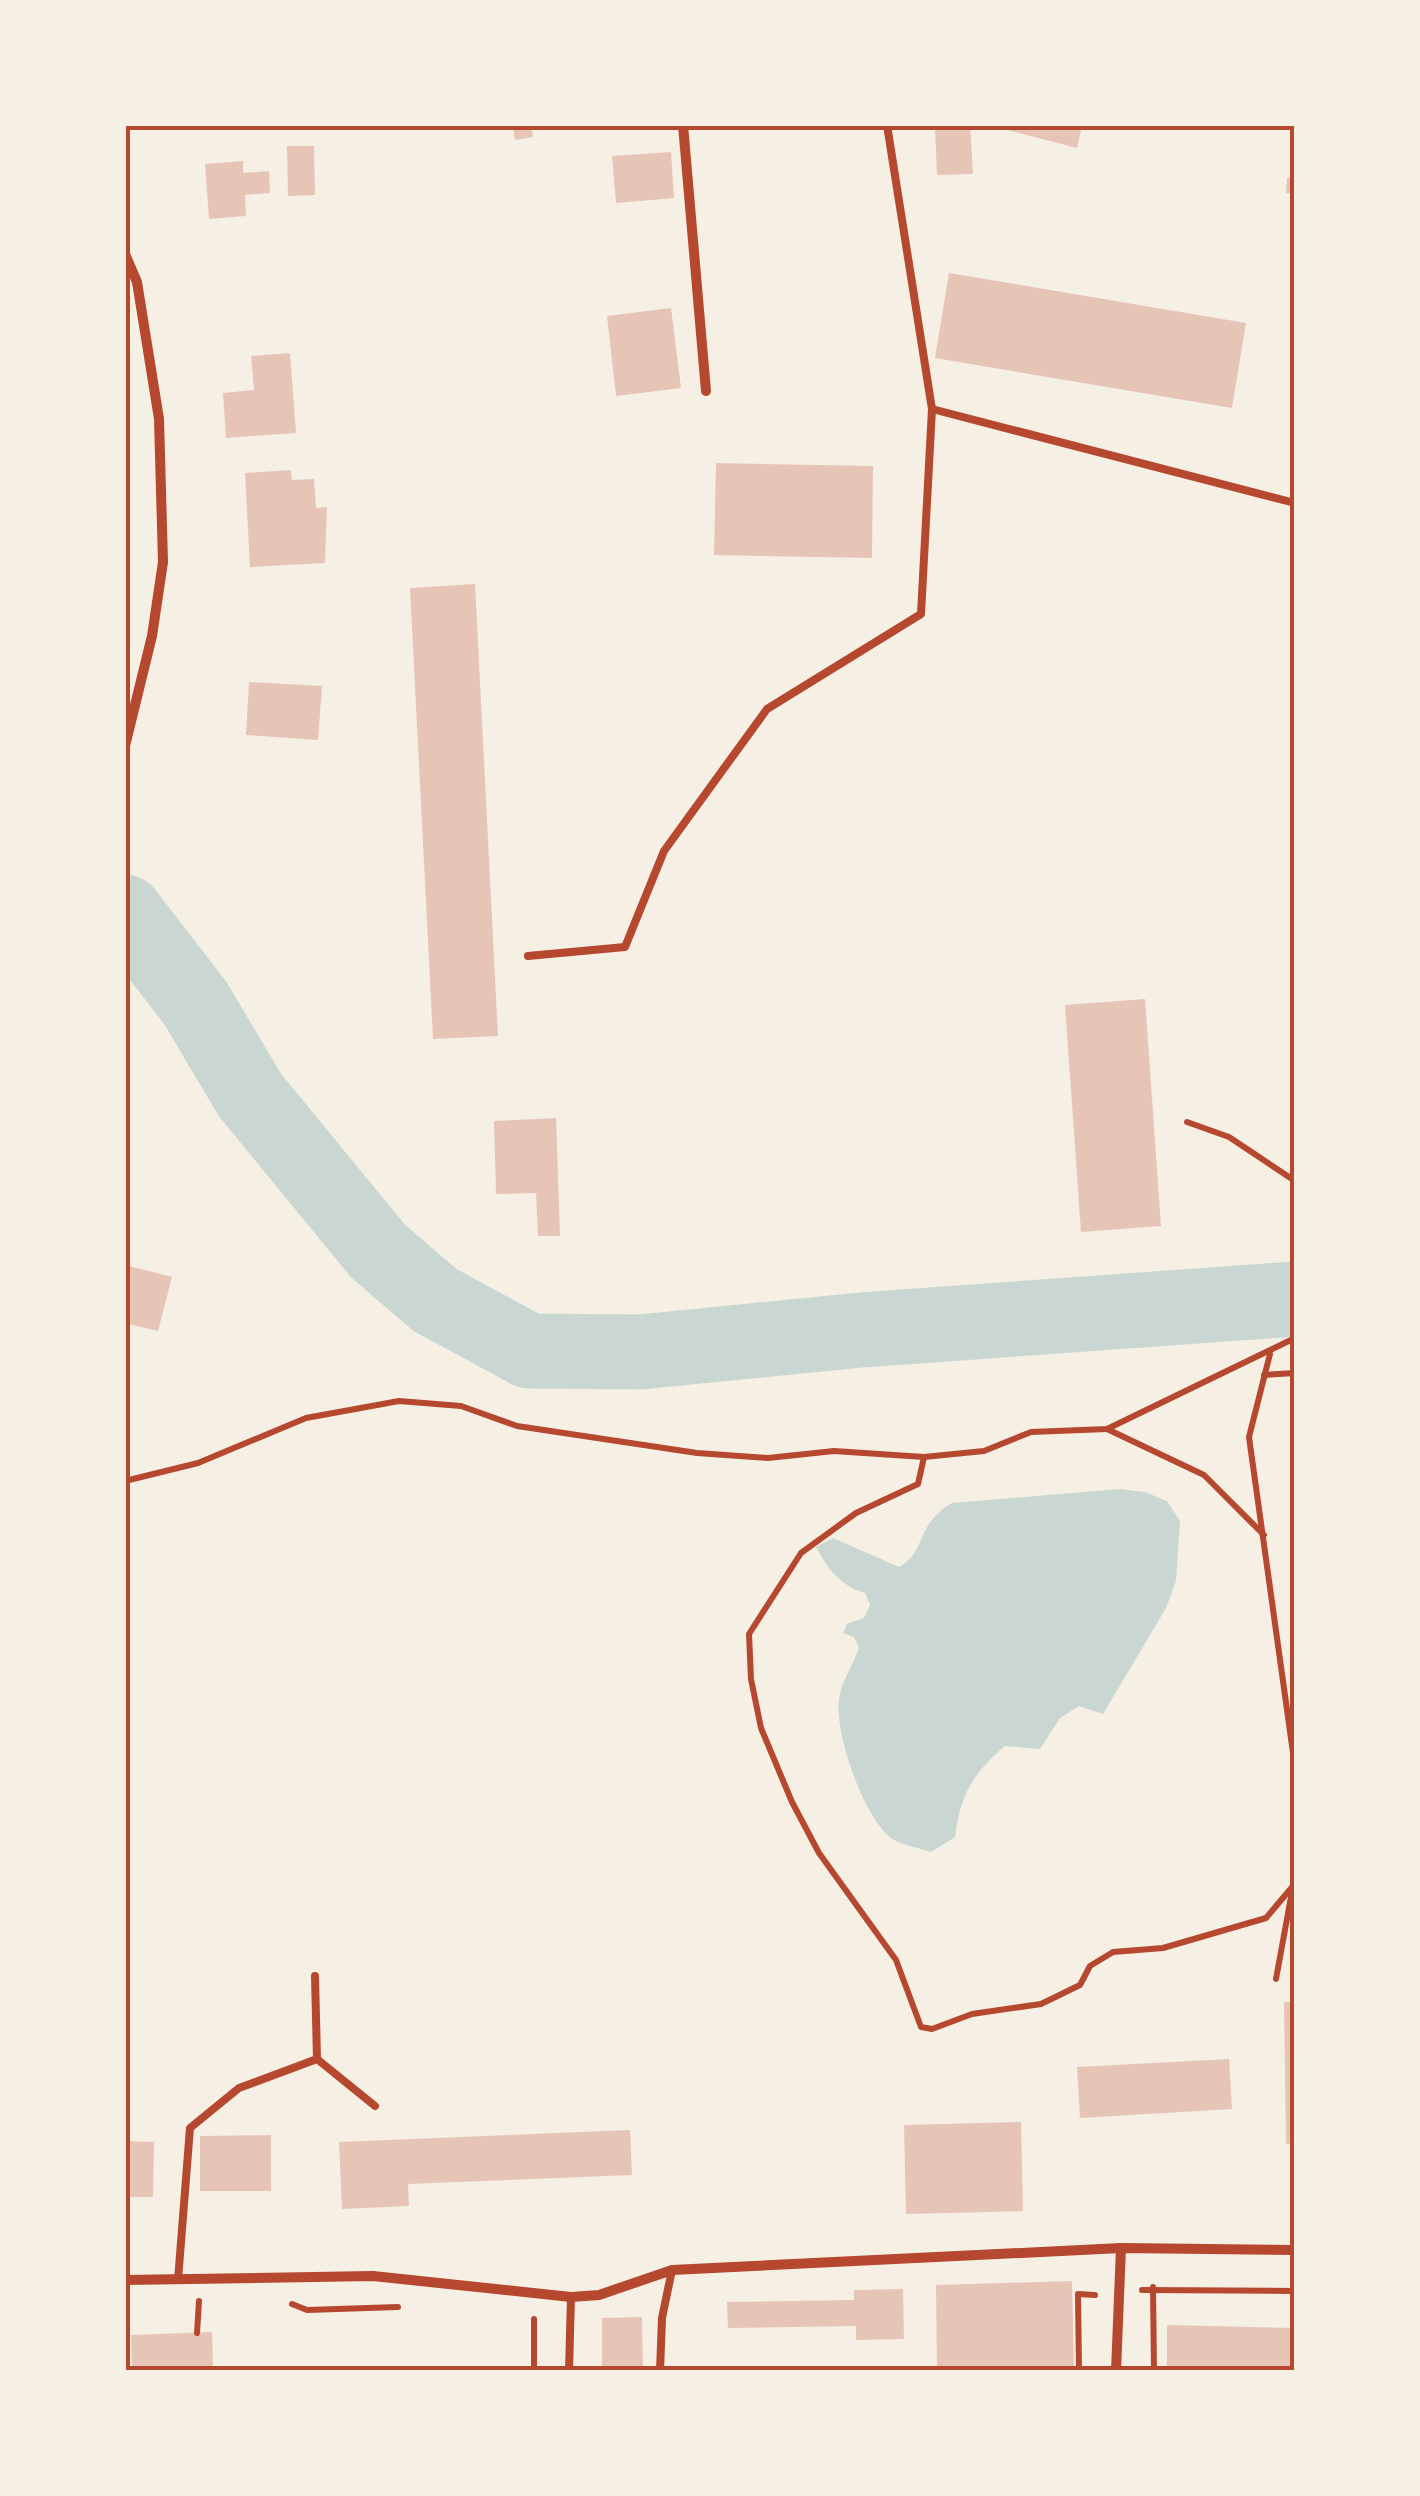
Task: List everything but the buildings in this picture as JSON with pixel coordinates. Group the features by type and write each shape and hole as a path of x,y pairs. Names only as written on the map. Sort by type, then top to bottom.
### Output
{"street":[{"path":"683,125 706,391"},
{"path":"125,254 138,282 159,418 163,562 152,636 125,746"},
{"path":"125,2280 373,2276 572,2297 600,2295 672,2270 1121,2248 1295,2250"},
{"path":"1116,2371 1121,2248"}],"lane":[{"path":"528,956 625,947 664,850 767,709 920,614 932,409 888,125"},
{"path":"932,409 1295,503"},
{"path":"315,1976 316,2059"},
{"path":"316,2059 376,2106"},
{"path":"178,2280 190,2128 239,2088 316,2059"},
{"path":"660,2371 662,2318 672,2270"},
{"path":"569,2371 572,2297"}],"path":[{"path":"1187,1122 1230,1138 1295,1181"},
{"path":"125,1481 198,1463 306,1418 399,1401 461,1406 517,1426 698,1454 768,1458 834,1451 924,1457 984,1451 1031,1432 1107,1429 1295,1338"},
{"path":"1270,1352 1249,1437 1294,1760 1293,1886 1276,1979"},
{"path":"1264,1376 1295,1372"},
{"path":"1107,1429 1204,1474 1264,1536"},
{"path":"924,1457 918,1484 856,1513 801,1554 748,1634 761,1728 792,1802 819,1853 896,1960 921,2027 932,2029 972,2014 1041,2004 1080,1985 1090,1966 1112,1952 1177,1945 1266,1918 1293,1886"},
{"path":"1153,2287 1154,2371"},
{"path":"1079,2371 1078,2294 1122,2296 1153,2287 1295,2291"}],"shaded area":[{"path":"1119,1489 1145,1492 1167,1501 1180,1521 1176,1581 1166,1608 1103,1714 1079,1706 1060,1718 1040,1749 1005,1746 970,1786 960,1809 955,1837 931,1852 894,1840 872,1815 863,1797 847,1754 839,1714 840,1692 859,1648 854,1637 843,1633 847,1624 864,1618 870,1605 865,1593 836,1575 816,1547 833,1538 899,1567 914,1554 932,1520 952,1503"}],"waterway":[{"path":"125,912 196,1004 250,1095 378,1251 435,1300 529,1351 640,1352 861,1330 1295,1299"}]}
